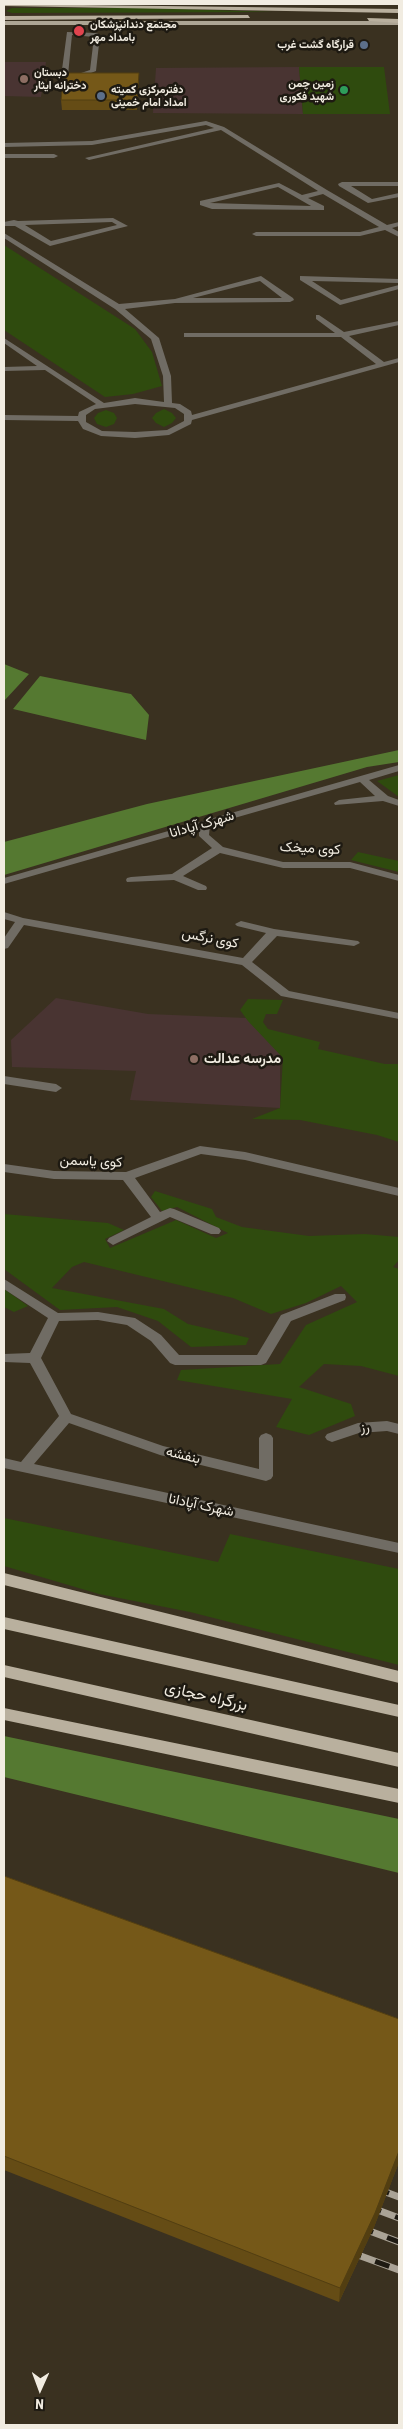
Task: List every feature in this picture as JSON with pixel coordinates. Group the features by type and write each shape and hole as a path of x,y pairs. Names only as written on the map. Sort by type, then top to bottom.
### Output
{"highway":[{"path":"4,4 399,6"},
{"path":"4,8 90,5"},
{"path":"201,6 399,10"},
{"path":"4,13 96,17"},
{"path":"301,17 399,22"},
{"path":"4,18 399,17"},
{"path":"4,1579 399,1677"},
{"name":"بزرگراه حجازی","path":"4,1623 399,1711"},
{"name":"بزرگراه حجازی","path":"4,1671 399,1760"},
{"path":"4,1714 399,1796"}],"main road":[{"path":"4,23 399,22"}],"street":[{"path":"69,33 97,35 93,72 83,74 82,77 64,77 69,33"},
{"path":"4,140 93,138 196,120"},
{"path":"4,145 92,143 206,123 222,128 335,199 399,235"},
{"path":"89,158 222,128"},
{"path":"4,156 54,156"},
{"path":"399,184 342,184 371,202 399,195"},
{"path":"301,197 321,208 212,207 203,203 279,185 301,197 324,192"},
{"path":"335,199 357,193"},
{"path":"4,224 14,222 113,220 124,226 50,244 14,222"},
{"path":"256,234 360,234 399,224"},
{"path":"4,235 118,307 155,338 167,376 168,404"},
{"path":"118,307 175,301 290,300 261,278 175,301"},
{"path":"399,281 303,278 340,303 399,287"},
{"path":"319,317 383,364"},
{"path":"187,335 343,335 399,323"},
{"path":"4,340 101,404"},
{"path":"81,419 86,427 92,430 135,435 177,430 188,422 189,418 399,360"},
{"path":"4,369 45,368"},
{"path":"81,419 86,410 101,404 135,401 168,404 183,410 189,418"},
{"path":"4,418 81,419"},
{"name":"شهرک آپادانا","path":"4,881 399,768"},
{"path":"362,779 384,798 399,803"},
{"path":"339,803 384,798"},
{"path":"175,876 207,854 219,849 204,836 205,824"},
{"name":"کوی میخک","path":"219,849 283,865 350,865 399,878"},
{"path":"131,880 175,876 202,888"},
{"name":"کوی نرگس","path":"4,915 21,921 246,962 285,994 399,1016"},
{"path":"4,946 21,921"},
{"path":"241,924 274,932 354,943"},
{"path":"246,962 274,932"},
{"path":"4,1080 56,1088"},
{"path":"127,1176 200,1150 245,1156 399,1192"},
{"name":"کوی یاسمن","path":"4,1168 54,1175 127,1176 158,1218"},
{"path":"113,1242 170,1212 215,1231"},
{"path":"4,1283 55,1317 98,1316 130,1321 156,1338 175,1360 261,1360 286,1318 340,1297"},
{"path":"34,1358 55,1317"},
{"path":"4,1358 34,1358"},
{"path":"23,1468 66,1417 34,1358"},
{"name":"بنفشه","path":"66,1417 160,1450 266,1476 266,1438"},
{"name":"رز","path":"332,1437 358,1428 387,1426 399,1429"},
{"name":"شهرک آپادانا","path":"4,1463 399,1548"}],"shaded area":[{"name":"دبستان دخترانه ایثار","path":"4,62 46,62 41,97 4,96"},
{"path":"299,67 303,114 153,113 156,68"},
{"path":"56,998 148,1014 246,1018 280,1054 280,1108 130,1100 136,1071 12,1067 11,1040"}],"green space":[{"path":"12,8 147,8 273,12 12,13 6,11"},
{"name":"زمین چمن شهید فکوری","path":"299,67 384,67 390,114 303,114"},
{"path":"4,245 135,329 152,352 162,386 133,394 105,397 4,330"},
{"path":"164,409 172,413 176,418 172,423 164,427 156,423 152,418 156,413"},
{"path":"106,410 114,413 117,418 114,424 106,427 97,424 94,418 98,413"},
{"path":"4,664 29,674 4,701"},
{"path":"40,676 131,694 149,715 146,740 13,709"},
{"path":"399,750 399,762 367,767 4,875 4,842 147,804"},
{"path":"399,775 399,797 377,781"},
{"path":"358,852 399,861 399,872 351,860"},
{"path":"248,999 283,1000 277,1014 266,1014 263,1022 268,1029 320,1042 318,1049 385,1064 399,1064 399,1142 377,1135 300,1120 252,1119 280,1108 283,1058 240,1010"},
{"path":"155,1191 212,1209 216,1217 242,1227 309,1236 365,1234 399,1237 399,1260 393,1267 399,1269 399,1376 361,1366 324,1364 299,1387 351,1404 355,1416 309,1435 276,1427 292,1399 177,1380 181,1370 280,1364 306,1325 357,1302 341,1286 306,1303 271,1314 233,1298 84,1262 72,1267 52,1288 164,1309 188,1324 249,1338 246,1345 191,1347 158,1321 117,1307 60,1310 4,1269 4,1214 108,1223 124,1230 105,1239 110,1248 176,1220 216,1238 228,1233 177,1207 162,1211 151,1197"},
{"path":"4,1289 28,1306 14,1312 4,1307"},
{"path":"4,1518 218,1562 230,1534 399,1569 399,1665 190,1612 99,1594 4,1566"},
{"path":"4,1736 399,1819 399,1873 4,1777"}],"building":[{"path":"64,73 139,73 137,100 61,100"},
{"path":"4,1876 399,2019 399,2151 375,2213 340,2288 4,2156"}],"railway":[{"path":"375,2188 399,2197"},
{"path":"367,2206 399,2218"},
{"path":"359,2227 399,2242"},
{"path":"347,2251 399,2270"}],"place":[{"name":"مجتمع دندانپزشکان بامداد مهر","path":"79,31"},
{"name":"قرارگاه گشت غرب","path":"364,45"},
{"name":"دبستان دخترانه ایثار","path":"24,79"},
{"name":"زمین چمن شهید فکوری","path":"344,90"},
{"name":"دفترمرکزی کمیته امداد امام خمینی","path":"101,96"},
{"name":"مدرسه عدالت","path":"194,1059"}]}
